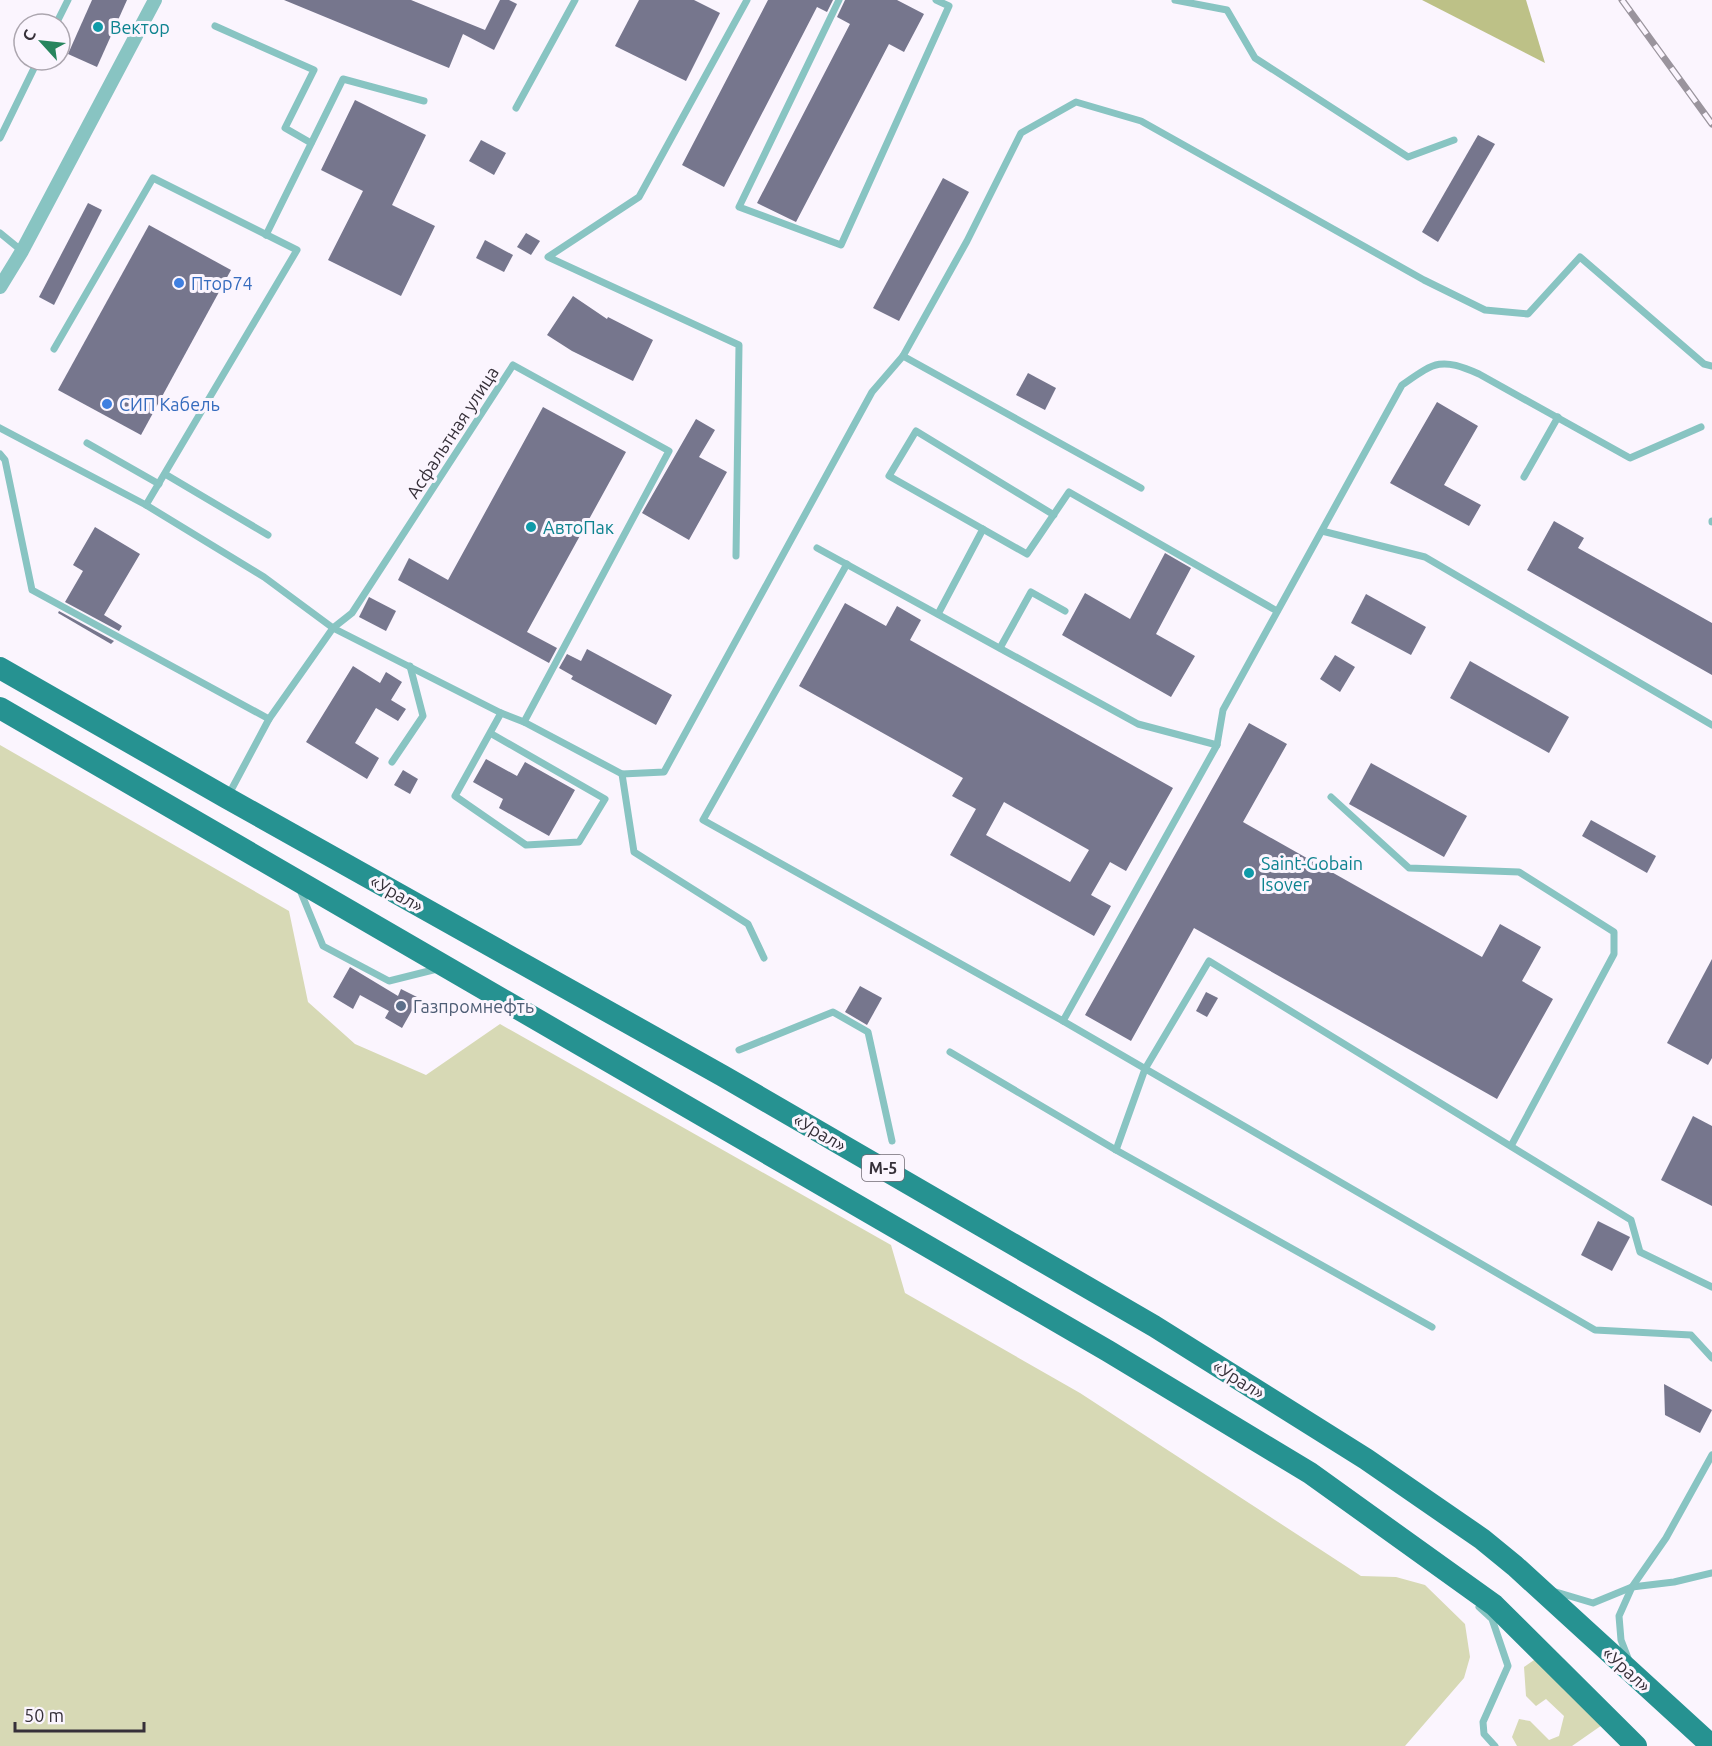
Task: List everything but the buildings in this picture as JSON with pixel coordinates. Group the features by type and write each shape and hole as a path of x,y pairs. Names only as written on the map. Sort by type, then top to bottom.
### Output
{"main road":[{"name":"«Урал»","path":"0,668 723,1076 1154,1326 1366,1459 1482,1539 1515,1566 1712,1746"},
{"name":"М-5","path":"0,708 1108,1351 1310,1473 1494,1605 1635,1746"}],"street":[{"path":"0,287 22,251 156,0"}],"lane":[{"path":"516,108 575,0"},
{"path":"736,556 739,345 548,257 639,197 747,0"},
{"path":"839,0 739,207 841,245 949,6 936,0"},
{"path":"1175,0 1227,10 1255,58 1408,157 1454,140"},
{"path":"215,26 314,70 285,128 311,143"},
{"path":"0,138 32,72"},
{"path":"266,235 343,78 424,101"},
{"path":"0,428 146,505 264,577 333,628 501,713 524,722 622,774 664,772 872,392 903,356 967,241 1022,133 1076,102 1141,121 1424,280 1485,310 1528,314 1580,257 1704,364 1712,366"},
{"path":"54,349 153,178 297,250 146,505"},
{"path":"0,233 22,251"},
{"path":"903,356 1142,488"},
{"path":"1063,1021 1217,745 1223,710 1402,385 1430,366 1455,363 1630,458 1701,427"},
{"name":"Асфальтная улица","path":"227,798 269,719 333,628 352,613 513,365 669,451 524,722"},
{"path":"1524,477 1558,417"},
{"path":"1054,514 916,431 889,476 1027,554 1069,492 1277,611"},
{"path":"87,443 159,484"},
{"path":"0,454 5,460 32,590 269,719"},
{"path":"165,474 268,535"},
{"path":"938,614 983,529"},
{"path":"1322,531 1425,557 1712,725"},
{"path":"817,548 1138,724 1217,745"},
{"path":"847,564 703,820 1063,1021 1595,1330 1691,1335 1712,1358"},
{"path":"1000,648 1031,592 1065,611"},
{"path":"392,762 423,716 410,666"},
{"path":"490,733 605,799 579,842 526,845 455,796 501,713"},
{"path":"622,774 634,852 748,924 764,958"},
{"path":"1331,797 1409,868 1519,872 1614,932 1614,954 1511,1146"},
{"path":"296,880 323,946 389,981 447,966"},
{"path":"1116,1150 1145,1069 1209,961 1631,1220 1640,1252 1712,1287"},
{"path":"739,1050 833,1012 868,1032 892,1141"},
{"path":"950,1052 1116,1150 1432,1327"},
{"path":"1637,1677 1620,1641 1619,1616 1632,1587 1666,1538 1712,1455"},
{"path":"1433,1561 1492,1619 1508,1666 1483,1722 1484,1734 1495,1746"},
{"path":"1515,1566 1556,1592 1593,1603 1632,1587 1674,1582 1712,1573"}],"green space":[{"path":"1422,0 1526,0 1545,63"},
{"path":"0,745 289,911 308,1002 355,1044 426,1075 500,1024 891,1245 905,1293 1080,1393 1361,1576 1396,1577 1425,1585 1465,1624 1470,1657 1464,1678 1405,1746 0,1746"},
{"path":"1537,1658 1605,1723 1572,1746 1517,1746 1512,1737 1519,1719 1530,1721 1549,1740 1559,1736 1564,1716 1546,1699 1536,1706 1526,1696 1524,1667"}],"railway":[{"path":"1622,0 1712,124"}],"place":[{"name":"Вектор","path":"98,27"},
{"name":"Птор74","path":"179,283"},
{"name":"СИП Кабель","path":"107,404"},
{"name":"АвтоПак","path":"531,527"},
{"name":"Saint-Gobain Isover","path":"1249,873"},
{"name":"Газпромнефть","path":"401,1006"}]}
